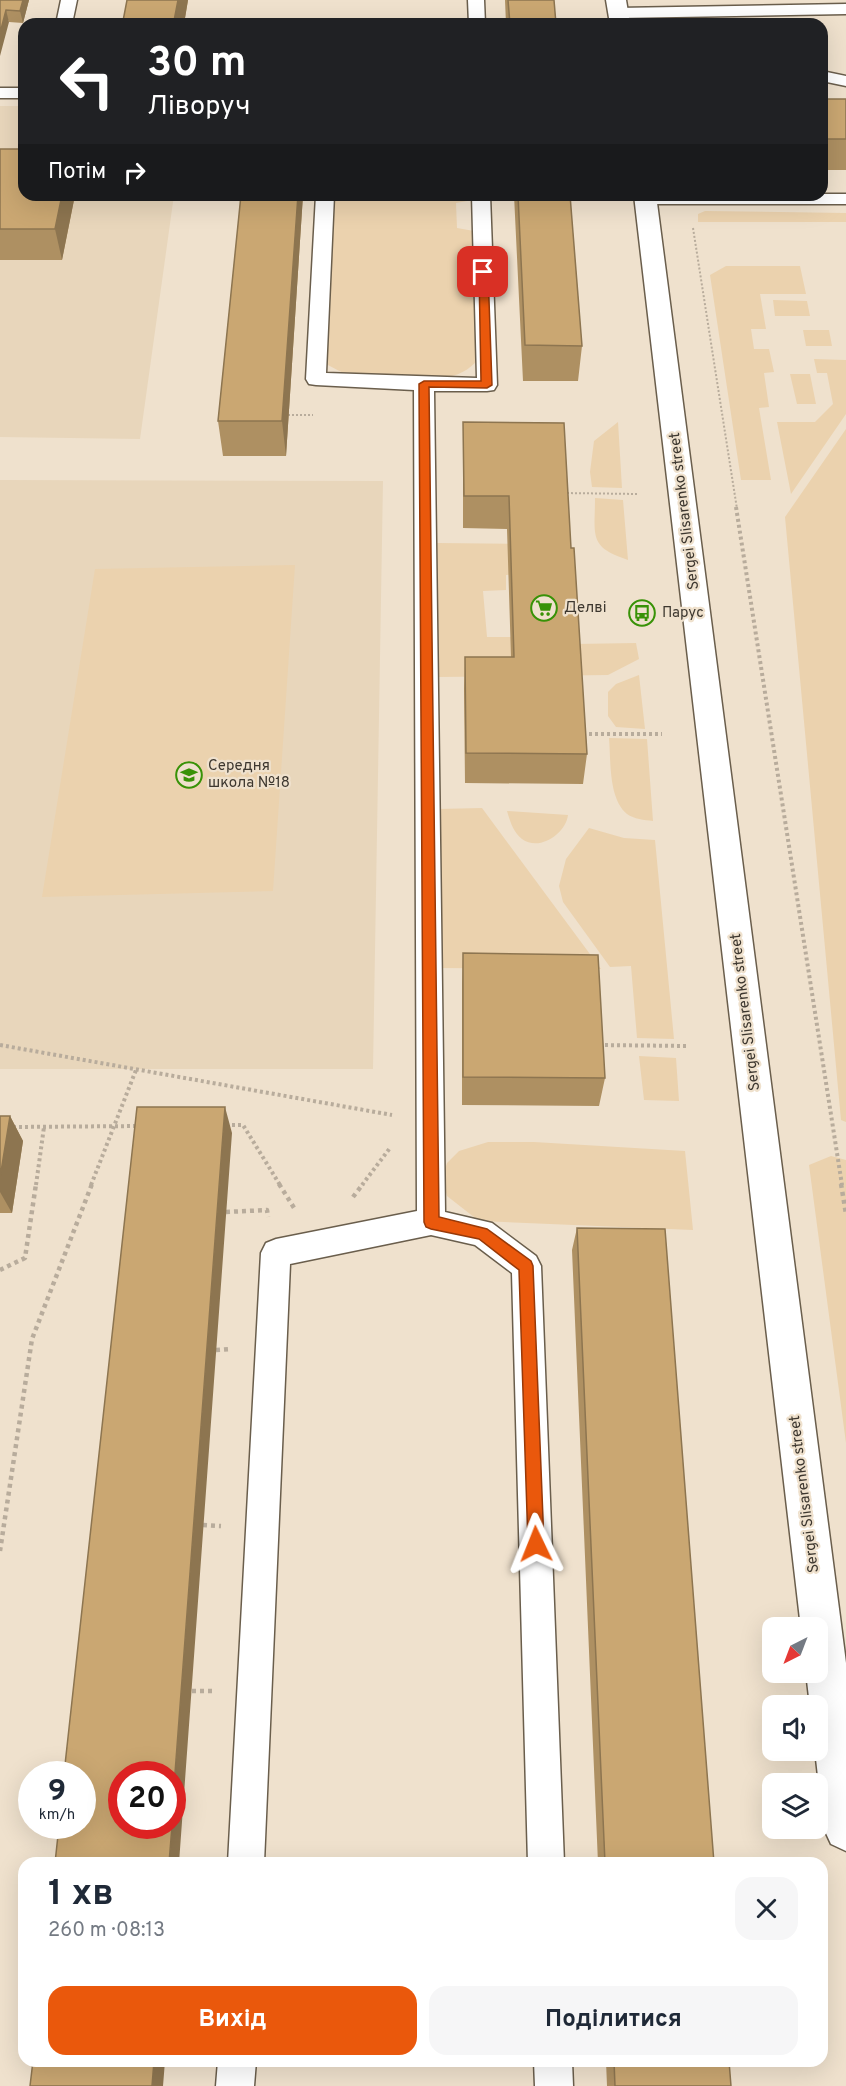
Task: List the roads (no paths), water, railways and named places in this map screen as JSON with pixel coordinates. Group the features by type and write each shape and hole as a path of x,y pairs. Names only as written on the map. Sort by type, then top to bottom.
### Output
{"street":[{"name":"Sergei Slisarenko street","path":"645,201 846,1829"}],"lane":[{"path":"64,18 69,0"},
{"path":"476,0 477,18"},
{"path":"618,12 685,6 846,9"},
{"path":"828,77 846,81"},
{"path":"0,93 18,93"},
{"path":"828,199 846,199"},
{"path":"324,201 316,379 487,385 481,201"},
{"path":"424,384 421,1120 431,1222"},
{"path":"246,1857 276,1253 431,1222 482,1233 526,1266 546,1857"},
{"path":"235,2086 237,2067"},
{"path":"553,2067 554,2086"}],"place":[{"name":"Делві","path":"544,608"},
{"name":"Парус","path":"642,613"},
{"name":"Середня школа №18","path":"189,775"}]}
